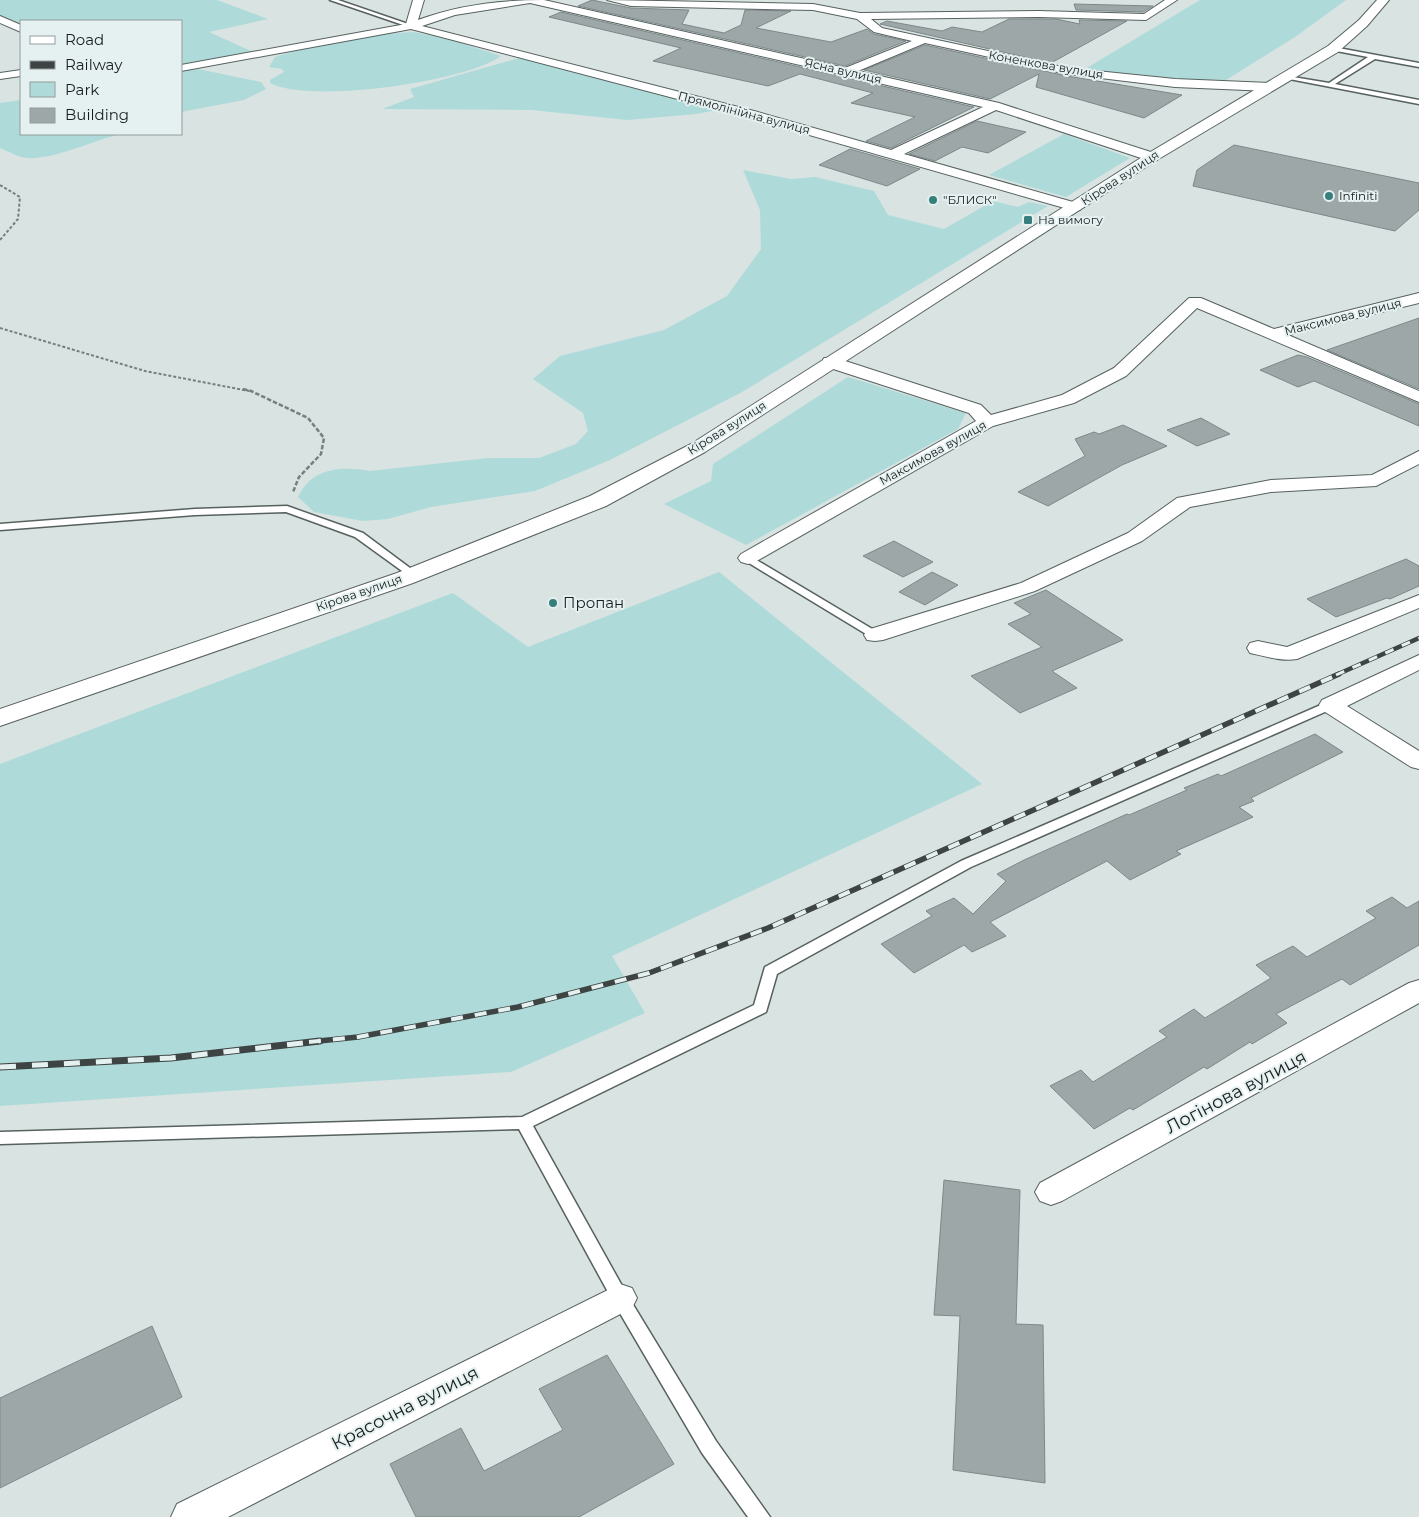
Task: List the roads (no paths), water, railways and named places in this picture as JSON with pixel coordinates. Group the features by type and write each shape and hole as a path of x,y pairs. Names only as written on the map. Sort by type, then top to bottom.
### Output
{"main road":[{"name":"Кірова вулиця","path":"0,718 413,574 598,501 698,448 1152,157 1333,49 1364,23 1383,0"}],"street":[{"path":"412,26 419,0"},
{"path":"182,68 412,26 433,17 463,10 530,0"},
{"name":"Ясна вулиця","path":"530,0 995,106 1152,157"},
{"path":"612,0 631,3 813,7 860,16 1039,14 1146,17 1172,0"},
{"name":"Коненкова вулиця","path":"860,16 878,30 921,41 1067,71 1175,83 1278,82"},
{"path":"0,19 20,29"},
{"name":"Прямолінійна вулиця","path":"412,26 750,114 1075,207"},
{"path":"846,72 921,41"},
{"path":"0,76 20,73"},
{"path":"890,155 995,106"},
{"name":"Максимова вулиця","path":"748,558 987,422 1068,398 1120,372 1195,301 1273,334 1419,298"},
{"path":"1273,334 1419,397"},
{"path":"830,362 974,408 987,422"},
{"path":"875,635 1028,587 1135,537 1184,502 1271,486 1376,480 1419,457"},
{"path":"1258,648 1290,654 1419,601"},
{"path":"1330,705 1419,662"},
{"path":"1330,705 1419,762"},
{"name":"Логінова вулиця","path":"1051,1192 1419,990"},
{"name":"Красочна вулиця","path":"190,1517 620,1298"}],"lane":[{"path":"333,0 412,26"},
{"path":"1333,49 1419,66"},
{"path":"1330,85 1373,58"},
{"path":"1278,82 1330,85 1419,102"},
{"path":"0,527 195,512 287,509 359,535 413,574"},
{"path":"748,558 875,635"},
{"path":"0,1138 524,1123 761,1008 770,971 966,864 1330,705"},
{"path":"524,1123 620,1298 709,1447 760,1517"}],"railway":[{"path":"1336,675 1419,638"},
{"path":"309,1042 358,1037 518,1007 649,973 768,928 1339,674"},
{"path":"0,1067 171,1058 320,1041"}],"place":[{"name":"Infiniti","path":"1329,196"},
{"name":"\"БЛИСК\"","path":"933,200"},
{"name":"На вимогу","path":"1028,220"},
{"name":"Пропан","path":"553,603"}]}
